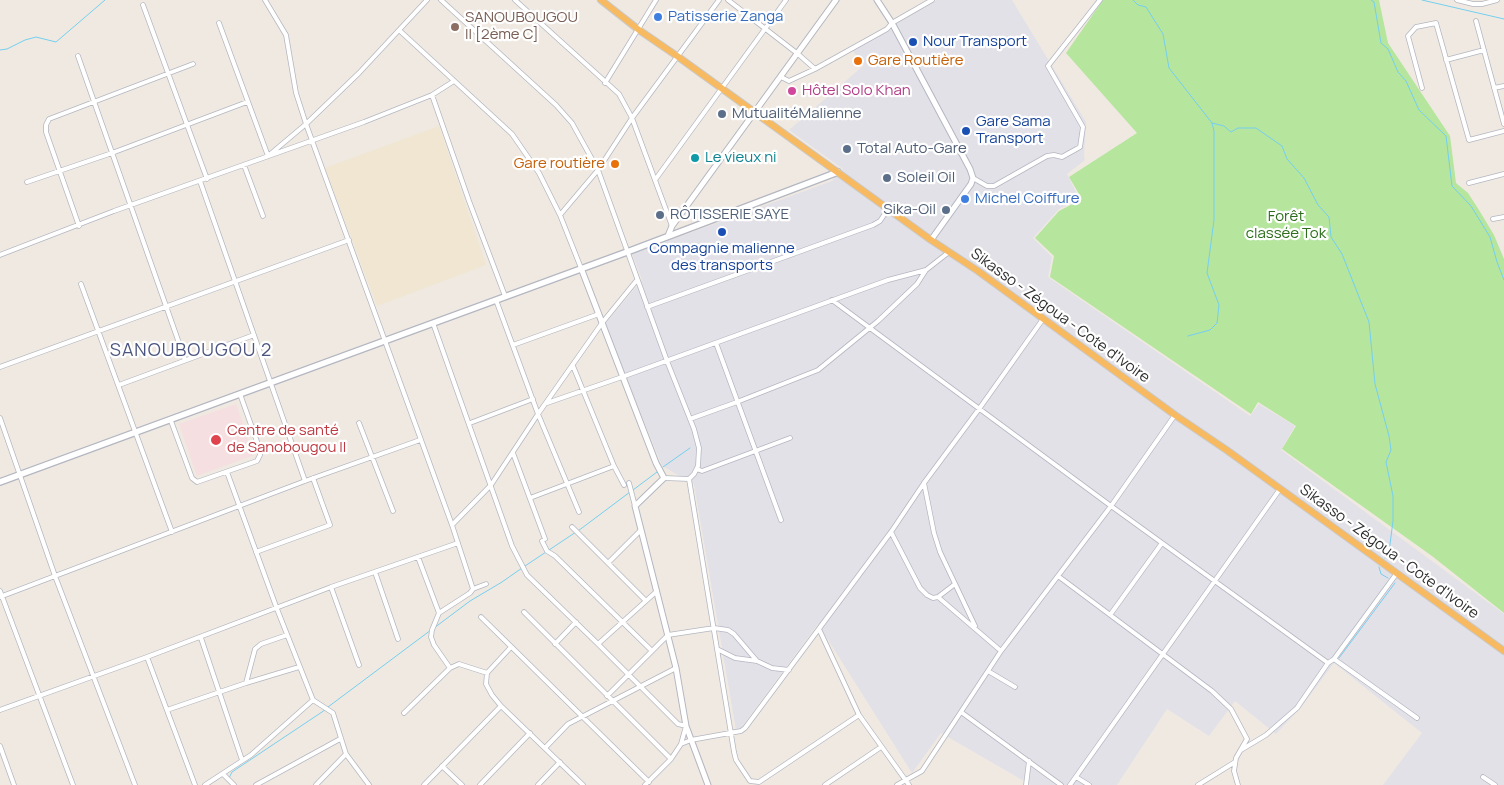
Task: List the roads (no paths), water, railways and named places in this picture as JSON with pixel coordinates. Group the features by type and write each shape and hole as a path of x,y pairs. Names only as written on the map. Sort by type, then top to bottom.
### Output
{"highway":[{"name":"Sikasso - Zégoua - Cote d'Ivoire","path":"601,0 639,30 678,56 1504,651"}],"main road":[{"path":"0,482 171,421 838,172"}],"street":[{"path":"265,0 286,35 296,93 306,124 452,525 462,561 473,589"},
{"path":"268,156 306,124 359,73 427,0"},
{"path":"441,0 556,105 572,123 598,170 699,448 698,466 689,478 736,760 750,782 759,782 859,715"},
{"path":"515,0 619,94 632,118 672,226"},
{"path":"605,83 656,0"},
{"path":"560,215 598,170 632,118 719,0"},
{"path":"728,0 815,69"},
{"path":"655,180 786,0"},
{"path":"668,236 672,226 836,0"},
{"path":"877,0 892,23 970,169 971,184 931,240"},
{"path":"781,76 789,81 815,69 887,29 892,23 932,0"},
{"path":"972,178 987,186 994,186 1047,156 1062,157 1080,147 1083,127 1048,66 1100,0"},
{"path":"1460,0 1473,4 1497,0"},
{"path":"143,5 207,178"},
{"path":"1476,21 1504,124"},
{"path":"219,23 268,156"},
{"path":"1422,88 1408,36 1416,27 1436,23 1469,140 1504,131"},
{"path":"398,30 512,134 539,173 560,215 622,378 656,463 664,478"},
{"path":"1446,60 1484,50"},
{"path":"78,56 185,360"},
{"path":"79,226 46,132 49,118 192,64"},
{"path":"0,255 432,95 454,81"},
{"path":"1494,88 1504,86"},
{"path":"432,95 505,296"},
{"path":"27,182 112,153 247,102"},
{"path":"244,165 263,216"},
{"path":"1469,183 1504,174"},
{"path":"200,181 305,481"},
{"path":"647,306 878,223 889,209"},
{"path":"1493,219 1504,217"},
{"path":"0,367 349,240"},
{"path":"690,419 818,370 870,328 917,284 926,270 949,252"},
{"path":"547,403 622,378 888,280 926,270"},
{"path":"452,525 491,485 602,323 637,280"},
{"path":"81,284 172,532"},
{"path":"496,300 538,414 579,512"},
{"path":"832,300 1328,663"},
{"path":"513,345 599,314"},
{"path":"681,744 746,728 891,532 924,483 1043,319"},
{"path":"433,323 512,546 527,575 678,724 686,726"},
{"path":"119,386 254,336"},
{"path":"716,343 781,520"},
{"path":"573,366 614,466 624,485"},
{"path":"171,421 192,478 198,482 257,461 260,455 240,394"},
{"path":"470,423 533,399"},
{"path":"897,785 922,771 1001,651 1111,506 1175,414"},
{"path":"0,418 93,677 136,785"},
{"path":"359,423 393,511"},
{"path":"696,469 702,471 790,438"},
{"path":"1,596 313,478 420,440"},
{"path":"513,453 530,498 546,551 555,556 652,651"},
{"path":"530,498 614,466"},
{"path":"227,472 277,609 313,700 333,713 346,754 370,785"},
{"path":"256,552 330,525 313,478"},
{"path":"635,506 664,478 689,478"},
{"path":"629,483 676,668 686,726 706,784"},
{"path":"924,483 934,533 940,552 976,629"},
{"path":"1070,785 1280,489"},
{"path":"572,527 646,601"},
{"path":"608,563 640,531"},
{"path":"891,532 920,588 928,596 938,598 1001,651"},
{"path":"0,710 200,638 331,587 458,543"},
{"path":"1110,615 1162,543"},
{"path":"418,557 439,613"},
{"path":"374,572 398,639"},
{"path":"1240,750 1266,735 1297,708 1328,663 1334,659 1396,573"},
{"path":"1058,576 1212,691 1231,709 1247,739 1235,762 1234,771 1238,785"},
{"path":"450,668 431,637 439,613 470,593 473,589 486,584"},
{"path":"938,598 955,584"},
{"path":"331,587 359,665"},
{"path":"0,591 73,785"},
{"path":"598,644 656,591"},
{"path":"524,612 671,759"},
{"path":"481,617 647,783 671,759 681,744 686,726"},
{"path":"555,644 576,622"},
{"path":"607,696 668,635 714,628 728,630 734,634 757,662"},
{"path":"819,629 859,715 908,785"},
{"path":"246,683 255,649 261,644 287,635"},
{"path":"200,638 242,760"},
{"path":"511,647 487,673 486,684 501,706 584,785"},
{"path":"717,649 735,658 757,662 772,668 789,670"},
{"path":"147,657 194,785"},
{"path":"1334,659 1417,718"},
{"path":"404,713 450,668 459,664 487,673"},
{"path":"167,710 299,667"},
{"path":"545,748 568,724 676,668"},
{"path":"988,671 1015,687"},
{"path":"206,785 251,755 313,700"},
{"path":"424,785 501,706"},
{"path":"961,712 1061,785"},
{"path":"480,785 530,733"},
{"path":"256,785 340,738"},
{"path":"0,746 14,785"},
{"path":"825,785 881,746"},
{"path":"316,785 346,754"},
{"path":"1026,785 1029,761"},
{"path":"538,785 560,762"},
{"path":"1198,785 1235,762"},
{"path":"442,766 462,785"},
{"path":"222,774 234,785"},
{"path":"1076,777 1089,785"},
{"path":"1483,777 1495,785"}],"waterway":[{"path":"0,50 36,37 56,42 105,0"},
{"path":"1133,0 1138,5 1146,7 1163,34 1169,68 1212,123 1214,131 1214,220 1207,273 1219,305 1217,323 1210,330 1188,336"},
{"path":"1371,0 1374,2 1381,43 1388,49 1398,72 1406,81 1419,110 1446,136 1452,186 1471,206 1490,237 1504,280"},
{"path":"1422,0 1504,19"},
{"path":"1212,123 1224,126 1231,132 1238,128 1256,128 1282,146 1287,159 1304,178 1318,205 1329,217 1331,237 1342,254 1369,322 1375,384 1389,436 1391,450 1386,462 1393,496 1393,521 1389,552 1385,558"},
{"path":"663,467 690,448"},
{"path":"633,490 657,472"},
{"path":"525,566 582,528 630,492"},
{"path":"1379,567 1381,574 1388,578"},
{"path":"434,628 470,601 522,568"},
{"path":"1339,658 1395,583"},
{"path":"328,707 431,630"},
{"path":"229,778 232,772 325,710"}],"place":[{"name":"Patisserie Zanga","path":"658,17"},
{"name":"SANOUBOUGOU II [2ème C]","path":"455,27"},
{"name":"Nour Transport","path":"913,42"},
{"name":"Gare Routière","path":"858,61"},
{"name":"Hôtel Solo Khan","path":"792,91"},
{"name":"MutualitéMalienne","path":"722,114"},
{"name":"Gare Sama Transport","path":"966,131"},
{"name":"Total Auto-Gare","path":"847,149"},
{"name":"Le vieux ni","path":"695,158"},
{"name":"Gare routière","path":"615,164"},
{"name":"Soleil Oil","path":"887,178"},
{"name":"Michel Coiffure","path":"965,199"},
{"name":"Sika-Oil","path":"946,210"},
{"name":"RÔTISSERIE SAYE","path":"660,215"},
{"name":"Compagnie malienne des transports","path":"722,232"},
{"name":"Centre de santé de Sanobougou II","path":"216,440"}],"district":[{"name":"SANOUBOUGOU 2","path":"191,351"}],"park label":[{"name":"Forêt classée Tok","path":"1286,226"}]}
